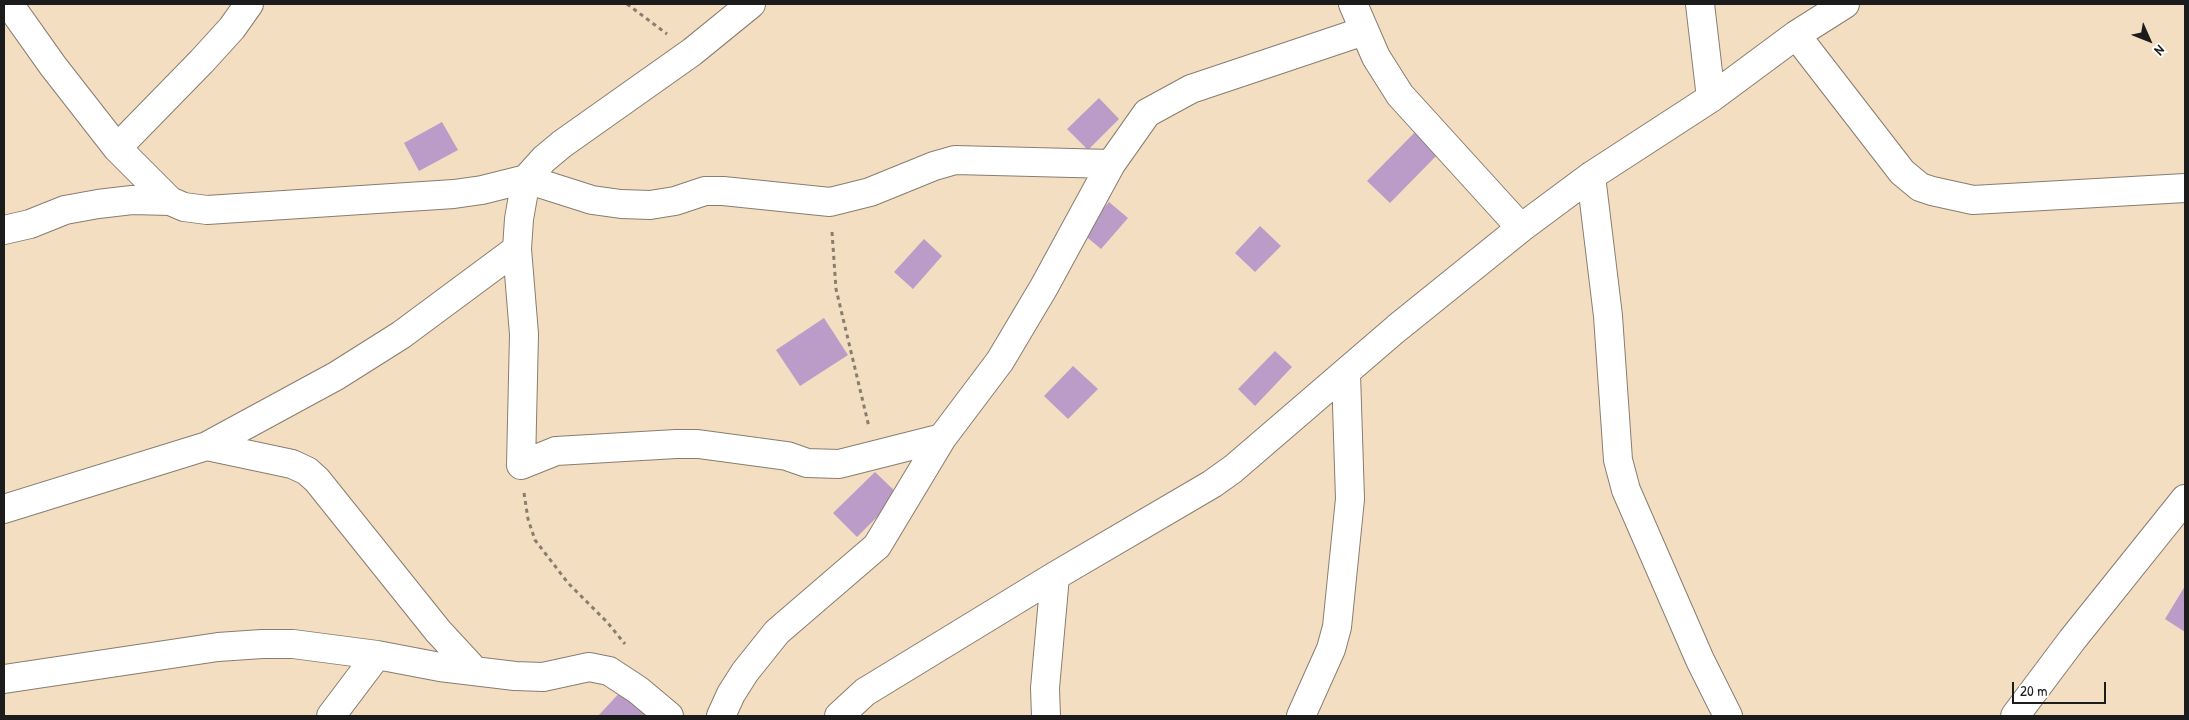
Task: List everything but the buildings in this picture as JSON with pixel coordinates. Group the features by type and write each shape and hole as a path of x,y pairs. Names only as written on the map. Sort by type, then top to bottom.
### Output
{"street":[{"path":"9,4 53,66 117,148 170,200 184,207 208,210 454,194 526,180 592,200 620,204 650,205 675,201 705,191 723,191 830,202 870,192 928,168 955,160 1111,164"},
{"path":"117,148 202,61 232,28 249,4"},
{"path":"751,4 692,52 562,144 544,159 526,180 519,219 517,249 524,334 521,465 556,451 676,444 698,444 777,454 808,463 839,464 942,438"},
{"path":"1353,4 1376,56 1400,95 1521,228"},
{"path":"1700,4 1711,98"},
{"path":"839,716 866,692 1055,576 1212,484 1233,469 1398,328 1521,228 1591,176 1711,98 1796,35 1845,4"},
{"path":"721,716 745,672 777,632 877,546 942,438 1000,360 1044,287 1111,164 1147,113 1191,88 1364,31"},
{"path":"1796,35 1902,172 1926,189 1955,198 1973,200 2185,188"},
{"path":"1591,176 1608,316 1618,460 1626,490 1700,660 1728,716"},
{"path":"4,230 30,224 65,210 98,204 170,200"},
{"path":"4,509 207,446 336,376 401,335 517,249"},
{"path":"1301,716 1338,627 1350,498 1346,374"},
{"path":"207,446 292,464 312,475 438,631 475,671"},
{"path":"2015,716 2072,640 2185,499"},
{"path":"1046,716 1045,688 1055,576"},
{"path":"4,679 218,647 293,644 377,655 440,667 515,676 543,677 589,667 609,671 638,690 669,716"},
{"path":"331,716 377,655"}],"path":[{"path":"627,4 692,52"},
{"path":"830,202 836,289 875,455"},
{"path":"521,465 528,519 535,540 568,584 607,622 626,646"}]}
